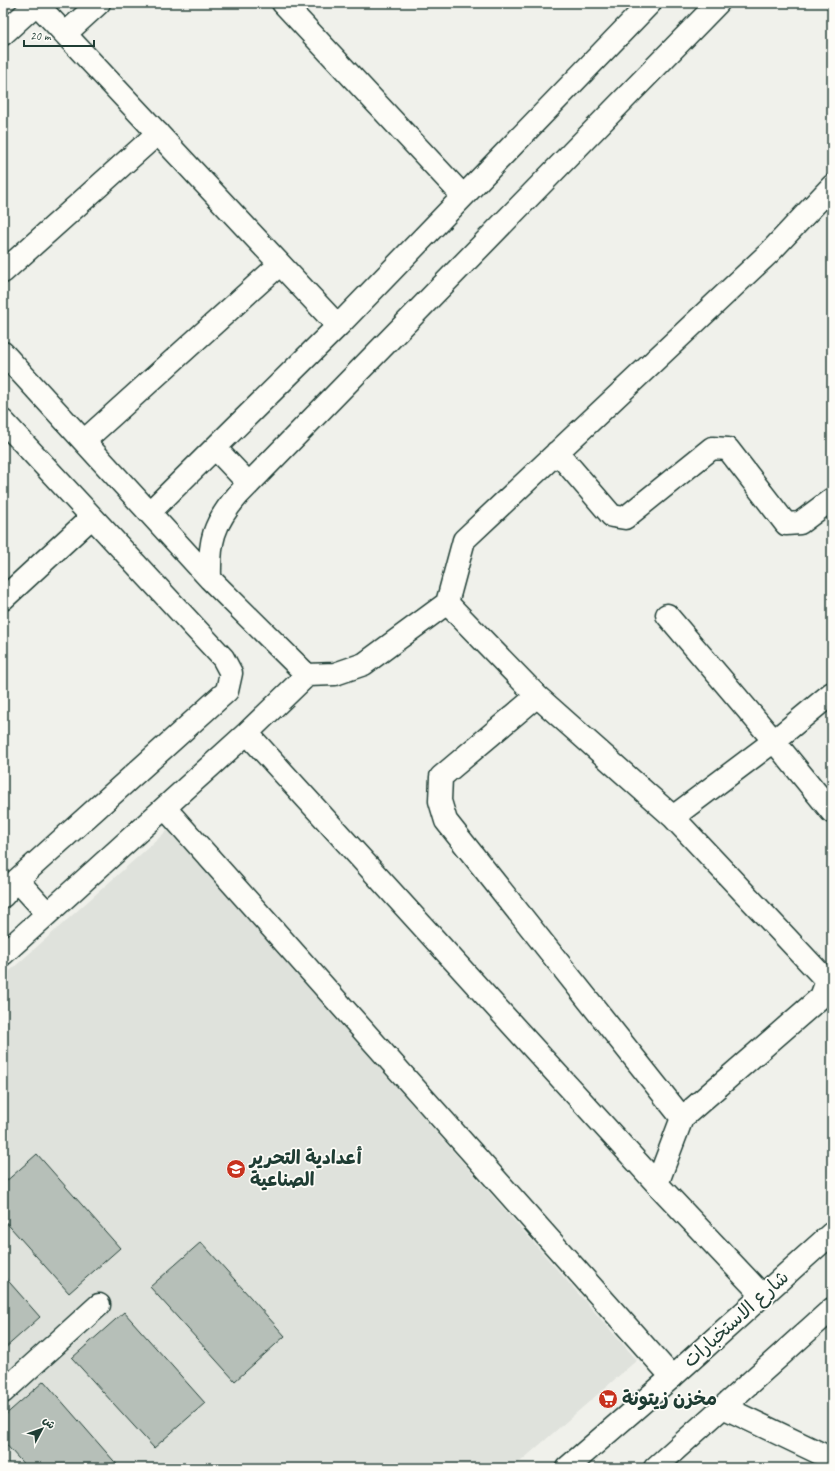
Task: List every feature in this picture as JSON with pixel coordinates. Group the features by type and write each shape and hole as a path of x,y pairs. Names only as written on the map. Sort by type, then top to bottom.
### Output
{"street":[{"path":"3,34 36,3 338,326"},
{"path":"65,34 99,3"},
{"path":"283,3 463,196"},
{"path":"150,512 338,326 650,3"},
{"path":"210,579 210,554 213,538 218,522 227,507 718,3"},
{"path":"3,272 158,134"},
{"path":"3,954 247,733 307,675 335,674 364,664 448,603 464,540 770,252 832,186"},
{"path":"84,440 280,264"},
{"path":"3,353 210,579 307,675"},
{"path":"3,421 223,658 231,673 226,691 10,888 47,913"},
{"path":"215,448 249,484"},
{"path":"557,452 612,516 625,518 712,448 728,449 786,524 800,523 832,499"},
{"path":"3,599 92,517"},
{"path":"448,603 537,696 673,817 827,981 821,997 682,1118 657,1184"},
{"path":"667,615 832,812"},
{"path":"673,817 774,741 832,693"},
{"path":"537,696 441,777 440,801 446,821 682,1118"},
{"path":"247,733 657,1184 762,1295"},
{"path":"164,808 672,1377"},
{"name":"شارع الاستخبارات","path":"567,1468 672,1377 832,1233"},
{"path":"3,1392 100,1305"},
{"path":"655,1468 832,1309"},
{"path":"723,1407 832,1460"}],"shaded area":[{"name":"أعدادية التحرير الصناعية","path":"169,829 637,1360 513,1468 3,1468 3,977"}],"building":[{"path":"37,1154 120,1248 69,1293 3,1219 3,1184"},
{"path":"201,1242 285,1336 235,1381 150,1287"},
{"path":"3,1275 40,1317 3,1350"},
{"path":"124,1312 205,1403 154,1448 72,1358"},
{"path":"44,1381 120,1468 27,1468 3,1441 3,1417"}],"place":[{"name":"أعدادية التحرير الصناعية","path":"236,1169"},
{"name":"مخزن زيتونة","path":"608,1399"}]}
